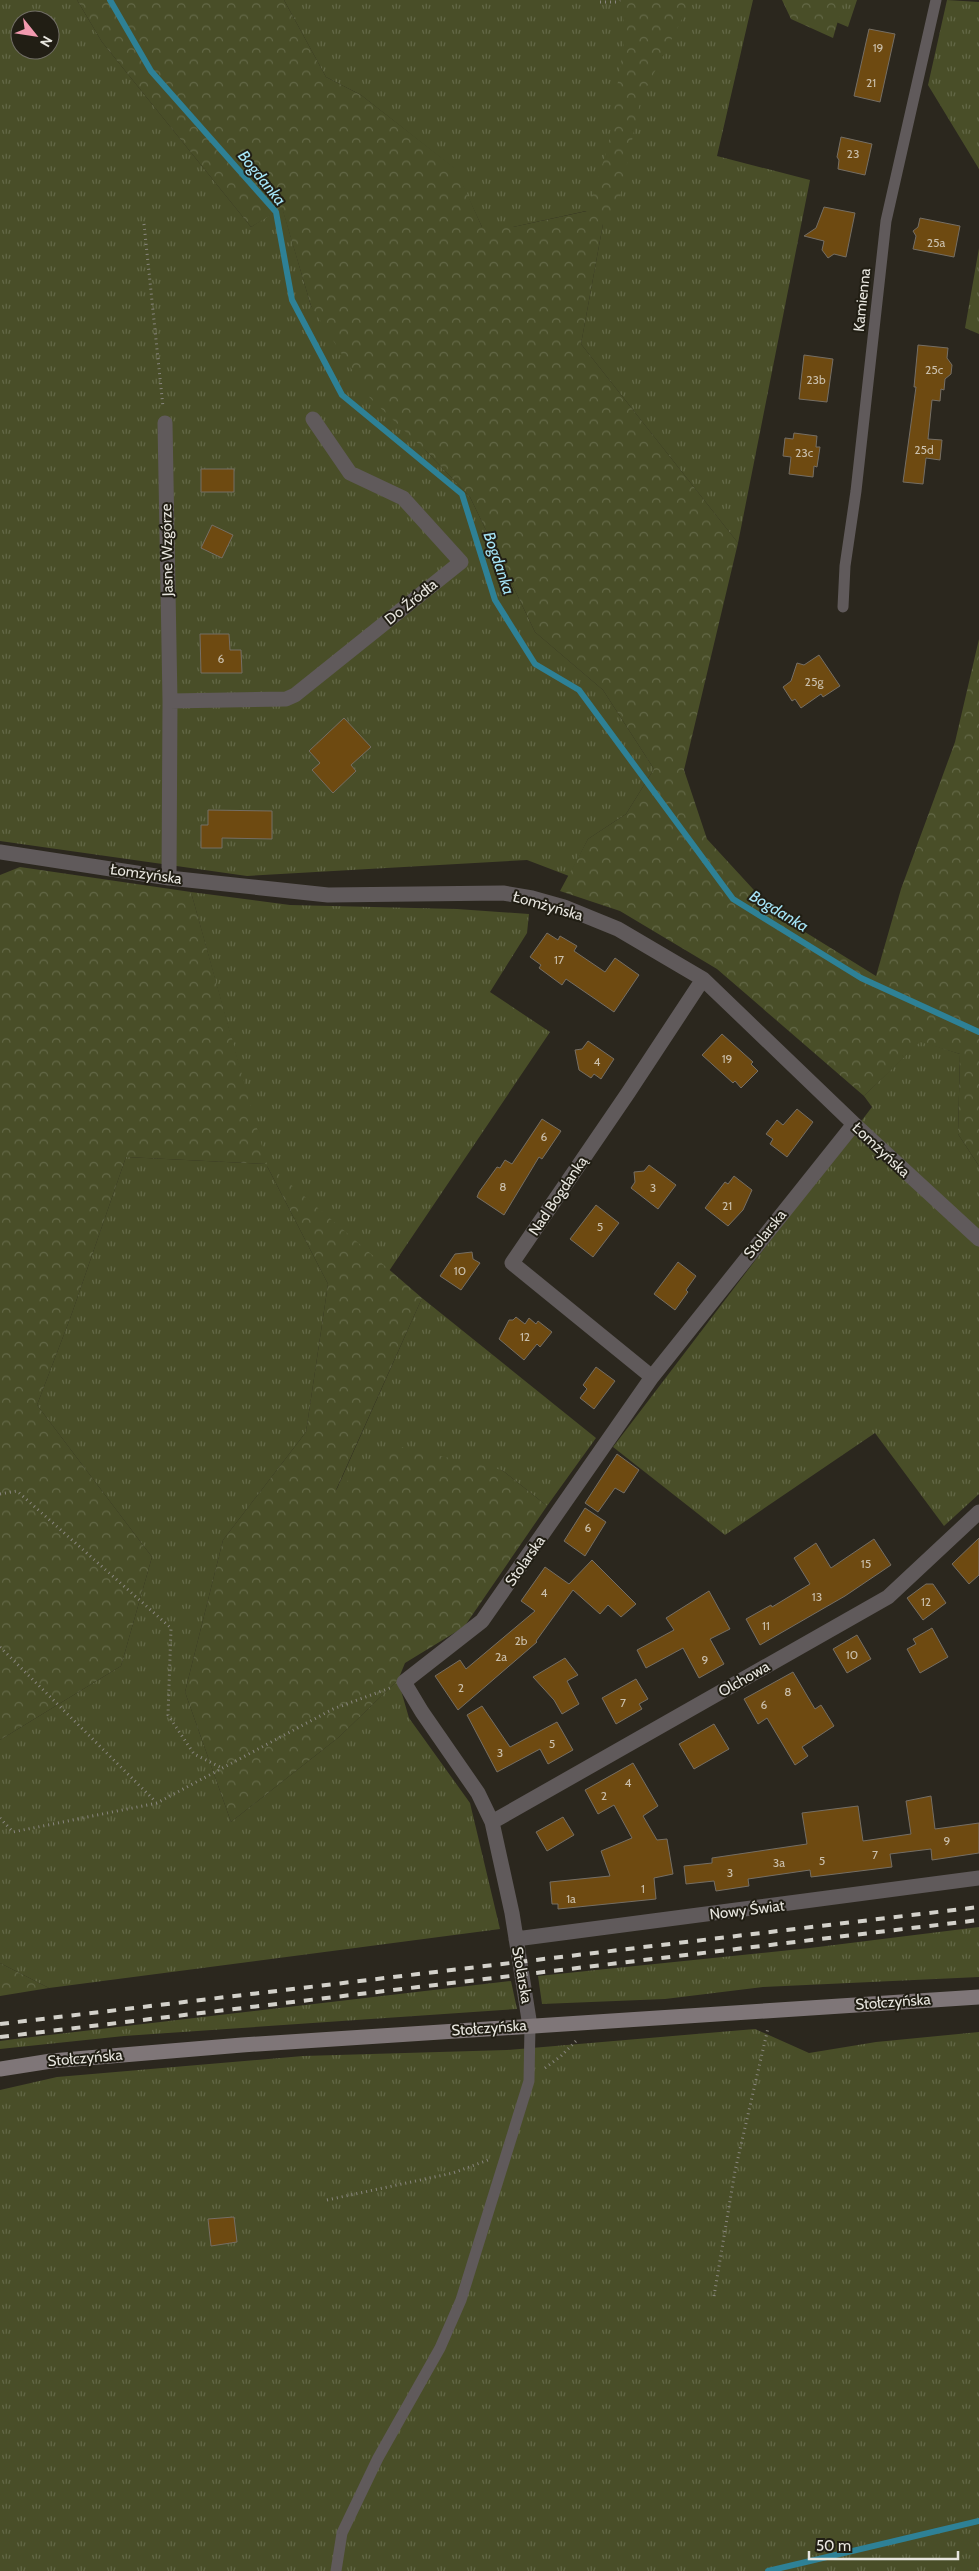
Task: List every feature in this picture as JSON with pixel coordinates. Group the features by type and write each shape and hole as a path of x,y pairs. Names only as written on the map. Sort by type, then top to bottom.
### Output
{"street":[{"name":"Do Źródła","path":"170,701 286,699 460,562 403,498 350,473 313,419"},
{"name":"Jasne Wzgórze","path":"165,423 170,701 169,878"},
{"name":"Łomżyńska","path":"0,852 169,878 328,895 504,894 532,898 564,907 618,929 703,979 854,1124 979,1239"},
{"name":"Nad Bogdanką","path":"652,1377 512,1263 703,979"},
{"name":"Stolarska","path":"530,2026 502,1861 492,1822 478,1793 422,1712 404,1682 482,1621 652,1377 854,1124"},
{"name":"Olchowa","path":"492,1822 888,1597 979,1512"},
{"name":"Nowy Świat","path":"516,1940 979,1878"},
{"name":"Stołczyńska","path":"0,2069 89,2057 979,1997"}],"lane":[{"name":"Kamienna","path":"843,607 845,566 856,491 886,221 936,0"},
{"path":"336,2571 342,2533 378,2458 432,2363 461,2300 529,2082 530,2026"}],"path":[{"path":"600,2 616,2 620,0"},
{"path":"144,224 165,423"},
{"path":"0,1494 17,1491 171,1628 168,1715 194,1754 222,1768"},
{"path":"0,1647 156,1803"},
{"path":"0,1818 13,1832 156,1803 333,1709 404,1682"},
{"path":"714,2296 734,2171 772,2010"},
{"path":"529,2082 561,2056 576,2040"},
{"path":"327,2200 454,2173 489,2160 511,2144"}],"green space":[{"path":"0,0 77,0 102,42 251,227 282,207 311,306 426,451 470,497 535,632 603,690 654,769 626,814 588,839 569,876 527,860 247,876 0,841"},
{"path":"77,0 284,0 326,77 361,95 456,169 482,227 513,227 587,211 608,147 624,42 623,0 692,0 641,98 618,206 603,224 581,344 738,543 684,770 707,839 776,914 876,976 901,889 955,742 979,639 979,1166 958,1134 960,1054 920,1042 864,1096 717,969 620,911 560,891 588,839 626,814 654,769 603,690 535,632 470,497 426,451 370,398 311,306 282,208 251,227 102,42"},
{"path":"284,0 753,0 717,156 810,180 738,543 581,344 603,224 586,211 513,227 482,227 455,169 361,95 326,77"},
{"path":"782,0 844,0 833,38 791,19"},
{"path":"784,0 857,0 848,27"},
{"path":"947,0 979,2 979,169 928,85"},
{"path":"979,248 979,334 965,328"},
{"path":"20,867 191,892 267,1164 422,1298 336,1490 393,1445 502,1470 547,1506 464,1627 405,1663 398,1680 339,1737 231,1822 185,1692 223,1540 306,1432 328,1284 266,1164 126,1157 71,1316 37,1405 152,1557 121,1666 0,1740 0,875"},
{"path":"191,892 290,905 457,909 529,914 527,933 490,992 550,1032 389,1271 267,1166 328,1284 306,1432 223,1540 185,1692 231,1822 339,1737 398,1680 409,1718 470,1803 500,1929 49,1988 0,1963 0,1740 121,1666 152,1557 37,1405 71,1316 126,1157 266,1164"},
{"path":"920,1041 960,1054 958,1134 979,1166 979,1494 944,1526 875,1433 725,1535 613,1447 872,1107 864,1096"},
{"path":"422,1298 596,1438 547,1506 502,1470 336,1491"},
{"path":"979,1927 979,1977 763,1987 665,1999 542,2004 538,1976 810,1948"},
{"path":"0,1963 49,1988 0,1996"},
{"path":"511,1981 517,2009 124,2036 0,2049 0,2041 15,2039"},
{"path":"755,2029 809,2053 876,2042 979,2032 979,2571 0,2571 0,2090 57,2077 303,2056 507,2050"}],"building":[{"path":"869,29 895,34 880,102 854,96"},
{"path":"841,137 872,144 865,175 838,169 839,160 837,157"},
{"path":"824,207 855,213 846,257 834,254 828,258 822,250 824,241 804,236 816,228"},
{"path":"920,218 960,226 954,257 913,249 916,236 913,231 918,227"},
{"path":"918,345 948,348 947,358 952,365 951,374 945,379 944,390 941,389 940,401 932,400 928,439 942,440 940,460 926,458 923,484 903,482 916,387 914,387"},
{"path":"804,355 833,359 827,402 799,399"},
{"path":"794,433 817,436 816,447 820,447 817,467 814,466 813,477 789,474 791,457 783,456 785,438 793,439"},
{"path":"201,469 234,469 234,492 201,492"},
{"path":"212,525 233,535 222,558 201,548"},
{"path":"200,634 229,634 230,650 241,650 242,673 201,673"},
{"path":"819,655 840,686 823,697 821,694 801,708 795,699 792,701 783,687 791,681 797,663 804,665"},
{"path":"344,718 371,747 351,765 356,771 333,793 312,770 320,763 309,751"},
{"path":"208,810 272,811 272,839 222,838 222,848 201,848 201,825 208,825"},
{"path":"547,933 558,940 560,936 577,946 574,951 605,972 615,958 639,975 614,1012 566,979 562,985 539,968 541,965 530,957"},
{"path":"722,1034 753,1062 751,1064 758,1071 741,1088 702,1055"},
{"path":"588,1041 614,1059 601,1079 594,1074 591,1078 579,1070 575,1050 582,1049"},
{"path":"797,1109 813,1122 787,1157 770,1144 773,1139 766,1134 777,1120 783,1125"},
{"path":"542,1119 561,1131 542,1159 539,1157 504,1215 477,1197 497,1167 500,1168 505,1160 512,1164"},
{"path":"649,1165 676,1185 658,1209 631,1188 635,1182 634,1172 644,1171"},
{"path":"734,1176 752,1190 743,1210 728,1226 705,1208 725,1182 728,1184"},
{"path":"596,1205 619,1223 593,1257 570,1239"},
{"path":"472,1252 473,1259 480,1263 461,1290 440,1276 455,1254"},
{"path":"678,1262 696,1276 686,1290 688,1292 675,1310 654,1294"},
{"path":"516,1317 525,1324 529,1318 536,1324 538,1321 552,1332 540,1347 537,1344 524,1360 499,1339 509,1320 513,1320"},
{"path":"596,1367 615,1381 594,1409 580,1398 587,1389 583,1385"},
{"path":"617,1454 639,1470 624,1493 615,1488 598,1512 585,1503"},
{"path":"585,1508 606,1522 585,1556 564,1541"},
{"path":"979,1538 979,1575 969,1584 952,1564"},
{"path":"874,1539 891,1565 845,1596 760,1645 746,1619 771,1605 772,1607 810,1584 794,1558 816,1543 831,1568"},
{"path":"592,1560 636,1604 621,1617 608,1605 600,1614 573,1590 537,1642 458,1710 435,1676 460,1660 466,1669 535,1611 521,1601 545,1567 569,1584"},
{"path":"926,1584 933,1584 946,1603 923,1620 907,1598"},
{"path":"709,1591 730,1629 710,1639 724,1664 699,1678 683,1648 646,1668 637,1650 674,1630 666,1618"},
{"path":"932,1628 948,1657 920,1673 907,1649 916,1644 913,1639"},
{"path":"857,1635 871,1659 847,1673 833,1649"},
{"path":"565,1658 578,1675 567,1681 579,1704 562,1714 554,1700 533,1677"},
{"path":"793,1672 815,1709 821,1705 834,1726 802,1747 808,1756 795,1765 767,1718 758,1724 744,1699"},
{"path":"636,1679 648,1699 639,1704 642,1709 616,1724 602,1698"},
{"path":"482,1706 510,1747 557,1722 573,1750 548,1764 540,1749 497,1772 467,1715"},
{"path":"714,1724 729,1749 694,1769 679,1744"},
{"path":"633,1763 658,1806 643,1816 657,1840 667,1839 673,1874 654,1878 656,1899 558,1909 558,1904 552,1904 550,1882 610,1876 601,1851 632,1838 614,1805 598,1814 585,1790"},
{"path":"931,1796 935,1829 979,1823 979,1853 932,1860 931,1849 890,1854 892,1867 811,1877 810,1870 748,1879 749,1886 716,1891 714,1881 686,1884 684,1866 712,1863 712,1858 807,1844 802,1813 858,1806 863,1841 911,1834 906,1801"},
{"path":"563,1817 574,1835 547,1851 536,1832"},
{"path":"234,2217 237,2242 211,2246 208,2219"}],"waterway":[{"name":"Bogdanka","path":"110,0 151,71 276,212 292,300 342,395 462,494 495,600 535,664 579,690 733,899 861,978 979,1032"},
{"name":"Bogdanka","path":"768,2571 979,2521"}],"railway":[{"path":"0,2024 979,1907"},
{"path":"0,2037 979,1920"}]}
